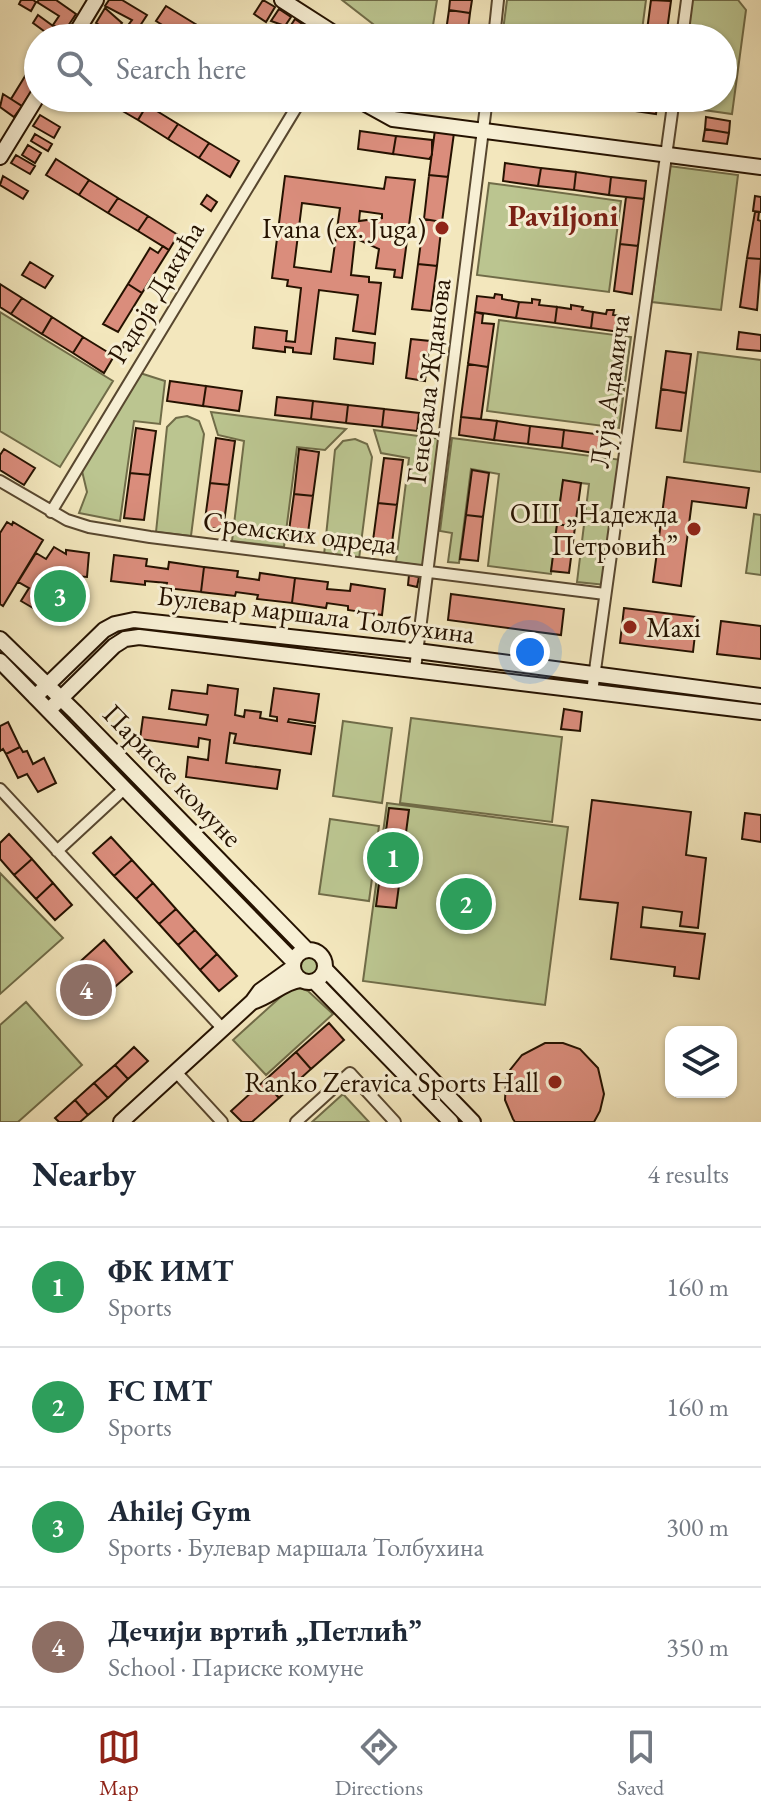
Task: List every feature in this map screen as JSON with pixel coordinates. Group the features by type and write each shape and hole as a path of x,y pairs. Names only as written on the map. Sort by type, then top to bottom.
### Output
{"street":[{"path":"81,24 96,0"},
{"path":"282,0 319,24"},
{"path":"495,24 498,0"},
{"path":"684,24 687,0"},
{"path":"0,157 28,112"},
{"name":"Радоја Дакића","path":"51,512 294,112"},
{"path":"379,112 389,118 761,167"},
{"name":"Генерала Жданова","path":"415,669 485,112"},
{"name":"Луја Адамича","path":"592,692 672,112"},
{"name":"Сремских одреда","path":"0,481 51,512 81,525 123,533 605,594"},
{"name":"Булевар маршала Толбухина","path":"35,697 104,630 134,620 417,651 761,696"},
{"name":"Булевар маршала Толбухина","path":"49,710 114,646 125,639 139,637 761,712"},
{"name":"Париске комуне","path":"0,639 306,949"},
{"name":"Париске комуне","path":"0,661 300,972 451,1122"},
{"path":"0,789 223,1029"},
{"name":"Париске комуне","path":"57,851 124,789"},
{"path":"300,972 298,953 306,949 321,954 325,969 473,1122"},
{"path":"300,972 321,977 325,969"},
{"path":"121,1122 252,1002 267,998 300,972"},
{"path":"176,1072 222,1122"},
{"path":"296,1122 350,1073 395,1122"}],"green space":[{"path":"342,0 437,0 433,24 373,24"},
{"path":"507,0 646,0 643,24 504,24"},
{"path":"689,0 738,0 746,10 737,77 737,24 686,24"},
{"path":"669,166 738,175 721,310 652,302"},
{"path":"489,183 621,201 609,292 477,275"},
{"path":"0,312 113,381 60,467 0,431"},
{"path":"499,320 631,337 619,428 487,411"},
{"path":"698,352 761,360 761,472 684,462"},
{"path":"140,373 165,381 160,424 134,421 120,521 79,513 87,492 82,471"},
{"path":"211,412 346,429 325,450 297,447 284,547 232,541 244,441 218,435"},
{"path":"187,416 199,421 204,434 191,536 156,532 167,427 176,418"},
{"path":"374,430 441,439 424,566 396,562 409,458 381,453"},
{"path":"452,438 622,460 606,585 577,582 589,484 563,481 551,574 488,566 499,474 471,469 459,563 448,562 452,533 440,531"},
{"path":"355,439 367,444 372,457 359,559 324,555 335,450 343,441"},
{"path":"754,514 761,515 761,575 746,573"},
{"path":"411,718 562,737 552,822 400,803"},
{"path":"343,721 392,728 382,803 333,796"},
{"path":"387,803 568,827 545,1005 363,981"},
{"path":"330,819 379,826 369,901 319,894"},
{"path":"0,873 63,938 0,994"},
{"path":"309,953 318,957 322,966 318,975 309,979 300,975 296,966 300,957"},
{"path":"299,987 308,991 333,1014 266,1075 233,1040 286,992"},
{"path":"26,1002 82,1065 18,1122 0,1122 0,1025"},
{"path":"343,1094 369,1122 312,1122"}],"building":[{"path":"21,0 36,2 31,11 19,4"},
{"path":"56,0 76,14 69,24 54,24 59,16 37,2"},
{"path":"109,0 122,0 147,15 141,24 129,24 132,20 105,6"},
{"path":"263,0 275,7 266,22 254,14"},
{"path":"450,0 472,0 470,13 449,10"},
{"path":"651,0 671,1 668,24 648,24"},
{"path":"166,6 195,24 161,24 156,21"},
{"path":"105,8 122,23 98,24"},
{"path":"279,9 291,17 286,24 271,21"},
{"path":"449,10 470,13 469,24 447,24"},
{"path":"38,15 50,24 34,24"},
{"path":"24,78 24,103 22,106 11,99"},
{"path":"3,94 22,106 14,117 0,107"},
{"path":"124,112 143,112 138,120"},
{"path":"143,112 158,112 178,124 168,139 138,120"},
{"path":"40,115 60,127 54,138 33,126"},
{"path":"706,117 730,121 729,133 705,129"},
{"path":"178,124 209,143 199,158 168,139"},
{"path":"705,129 729,133 727,144 703,141"},
{"path":"435,130 454,133 448,177 429,175"},
{"path":"360,131 396,136 393,154 358,149"},
{"path":"35,134 52,144 48,151 31,141"},
{"path":"396,136 432,140 432,155 429,159 393,154"},
{"path":"209,143 239,161 230,177 199,158"},
{"path":"28,145 41,153 35,163 22,155"},
{"path":"16,155 35,166 30,174 11,163"},
{"path":"56,159 89,180 79,195 46,175"},
{"path":"505,163 541,168 538,186 503,181"},
{"path":"541,168 576,172 574,190 538,186"},
{"path":"576,172 611,177 609,195 574,190"},
{"path":"429,175 448,177 442,222 424,219"},
{"path":"3,176 28,191 23,199 0,185"},
{"path":"285,176 384,189 386,177 415,180 402,278 394,277 395,270 376,268 379,249 355,238 351,275 369,277 369,282 381,283 375,334 353,331 358,295 319,290 311,354 293,352 293,348 285,347 285,352 253,348 255,327 287,331 286,341 295,342 301,288 287,286 288,280 272,278","holes":["302,203 340,208 331,272 294,267","360,211 382,214 382,218 359,221"]},
{"path":"611,177 646,181 644,199 609,195"},
{"path":"89,180 118,198 108,213 79,195"},
{"path":"207,195 217,202 211,211 201,204"},
{"path":"755,196 761,197 761,212 753,211"},
{"path":"626,197 644,199 638,246 620,244"},
{"path":"118,198 148,216 138,231 108,213"},
{"path":"755,212 759,212 758,220 761,221 761,259 747,258"},
{"path":"148,216 178,235 169,250 138,231"},
{"path":"424,219 442,222 437,266 418,264"},
{"path":"620,244 638,246 632,294 614,291"},
{"path":"163,246 169,250 142,293 128,284 150,248 158,253"},
{"path":"747,258 761,259 757,310 740,307"},
{"path":"30,262 53,276 45,288 22,275"},
{"path":"418,264 437,266 431,311 412,309"},
{"path":"0,284 22,298 11,314 0,307"},
{"path":"128,284 142,293 118,332 103,324"},
{"path":"495,294 502,295 502,299 519,302 516,318 475,312 477,296 494,298"},
{"path":"22,298 52,317 42,334 11,314"},
{"path":"532,299 540,300 539,305 557,307 555,323 516,318 519,302 532,303"},
{"path":"571,305 593,312 591,328 555,323 557,307 571,309"},
{"path":"607,310 614,310 613,315 629,317 627,333 591,328 593,312 606,314"},
{"path":"475,312 483,314 482,323 494,324 488,367 468,364"},
{"path":"52,317 83,337 73,353 42,334"},
{"path":"739,332 761,335 761,351 737,349"},
{"path":"83,337 114,356 104,373 73,353"},
{"path":"336,338 375,343 373,364 334,359"},
{"path":"411,339 430,341 425,381 406,378"},
{"path":"666,351 691,354 686,393 661,389"},
{"path":"468,364 488,367 481,419 461,417"},
{"path":"170,381 206,386 203,406 167,401"},
{"path":"206,386 242,391 239,411 203,406"},
{"path":"661,389 686,393 681,431 656,428"},
{"path":"277,397 313,401 311,419 275,415"},
{"path":"313,401 348,405 346,423 311,419"},
{"path":"348,405 384,409 382,427 346,423"},
{"path":"384,409 419,413 417,431 382,427"},
{"path":"461,417 497,421 494,440 459,435"},
{"path":"497,421 530,426 528,444 494,440"},
{"path":"530,426 564,430 562,448 528,444"},
{"path":"136,428 156,431 150,475 130,473"},
{"path":"564,430 604,435 601,454 562,448"},
{"path":"216,438 235,441 229,485 210,483"},
{"path":"4,449 35,468 24,485 0,470 0,455"},
{"path":"299,449 319,452 313,496 294,494"},
{"path":"384,458 403,460 397,505 378,503"},
{"path":"472,470 489,473 483,517 466,515"},
{"path":"130,473 150,475 144,520 124,518"},
{"path":"667,477 749,488 746,508 692,501 681,586 653,582"},
{"path":"563,480 581,483 575,527 557,524"},
{"path":"210,483 229,485 223,530 204,527"},
{"path":"294,494 313,496 307,540 288,538"},
{"path":"378,503 397,505 391,550 372,548"},
{"path":"466,515 483,517 478,561 460,559"},
{"path":"7,522 12,525 13,522 43,540 3,606 0,604 0,533"},
{"path":"557,524 575,527 569,573 551,571"},
{"path":"54,547 66,554 66,550 89,553 87,577 64,575 60,582 68,587 50,618 21,601 29,588 18,582 36,553 46,559"},
{"path":"114,555 147,559 146,566 168,569 169,562 204,567 201,592 166,588 167,583 145,581 145,585 111,581"},
{"path":"204,567 238,571 237,577 259,580 260,573 295,578 292,603 257,599 258,595 236,592 235,596 201,592"},
{"path":"409,575 419,577 417,587 408,585"},
{"path":"295,578 328,582 327,589 350,591 351,584 385,589 382,615 327,603 326,608 292,603"},
{"path":"451,594 564,609 561,635 448,620"},
{"path":"624,608 697,617 693,652 620,643"},
{"path":"721,621 761,626 761,659 717,654"},
{"path":"208,685 238,689 235,715 244,717 245,710 261,712 260,718 277,721 277,717 270,716 274,688 319,694 315,723 289,719 288,722 315,726 311,754 234,743 236,734 230,733 226,763 280,770 277,789 186,777 188,757 208,760 210,740 199,738 198,747 140,739 143,717 206,725 208,715 169,709 172,690 207,694"},
{"path":"564,709 582,712 580,731 561,729"},
{"path":"8,722 20,747 6,754 3,749 0,751 0,726"},
{"path":"20,747 23,752 27,751 33,764 44,758 56,783 38,792 27,774 18,778 6,754"},
{"path":"592,800 691,812 686,855 706,858 698,928 680,926 682,912 643,907 641,927 705,934 699,979 674,976 675,967 611,959 618,903 580,899"},
{"path":"389,808 409,810 396,908 376,906"},
{"path":"745,813 761,815 761,842 742,839"},
{"path":"9,834 32,859 14,875 0,859 0,843"},
{"path":"111,837 132,860 114,876 93,853"},
{"path":"32,859 53,883 36,899 14,875"},
{"path":"132,860 153,883 136,899 114,876"},
{"path":"53,883 72,905 55,920 36,899"},
{"path":"153,883 176,909 159,924 136,899"},
{"path":"176,909 195,930 178,945 159,924"},
{"path":"195,930 217,954 200,970 178,945"},
{"path":"104,940 132,972 101,999 73,968"},
{"path":"217,954 237,976 219,991 200,970"},
{"path":"329,1023 344,1040 311,1069 296,1052"},
{"name":"Ranko Zeravica Sports Hall","path":"545,1043 563,1043 580,1049 598,1068 604,1094 594,1122 515,1122 513,1119 505,1100 510,1070 522,1055"},
{"path":"134,1047 148,1061 128,1079 115,1065"},
{"path":"296,1052 311,1069 279,1098 264,1081"},
{"path":"115,1065 128,1079 108,1098 94,1083"},
{"path":"264,1081 279,1098 252,1122 242,1122 231,1111"},
{"path":"94,1083 108,1098 88,1115 75,1100"},
{"path":"75,1100 88,1115 80,1122 59,1122 55,1118"}],"place":[{"name":"Ivana (ex. Juga)","path":"442,228"},
{"name":"ОШ „Надежда Петровић”","path":"694,529"},
{"name":"Ahilej Gym","path":"60,596"},
{"name":"Maxi","path":"630,627"},
{"name":"ФК ИМТ","path":"393,858"},
{"name":"FC IMT","path":"466,904"},
{"name":"Дечији вртић „Петлић”","path":"86,990"},
{"name":"Ranko Zeravica Sports Hall","path":"555,1082"}],"district":[{"name":"Paviljoni","path":"563,215"}]}
